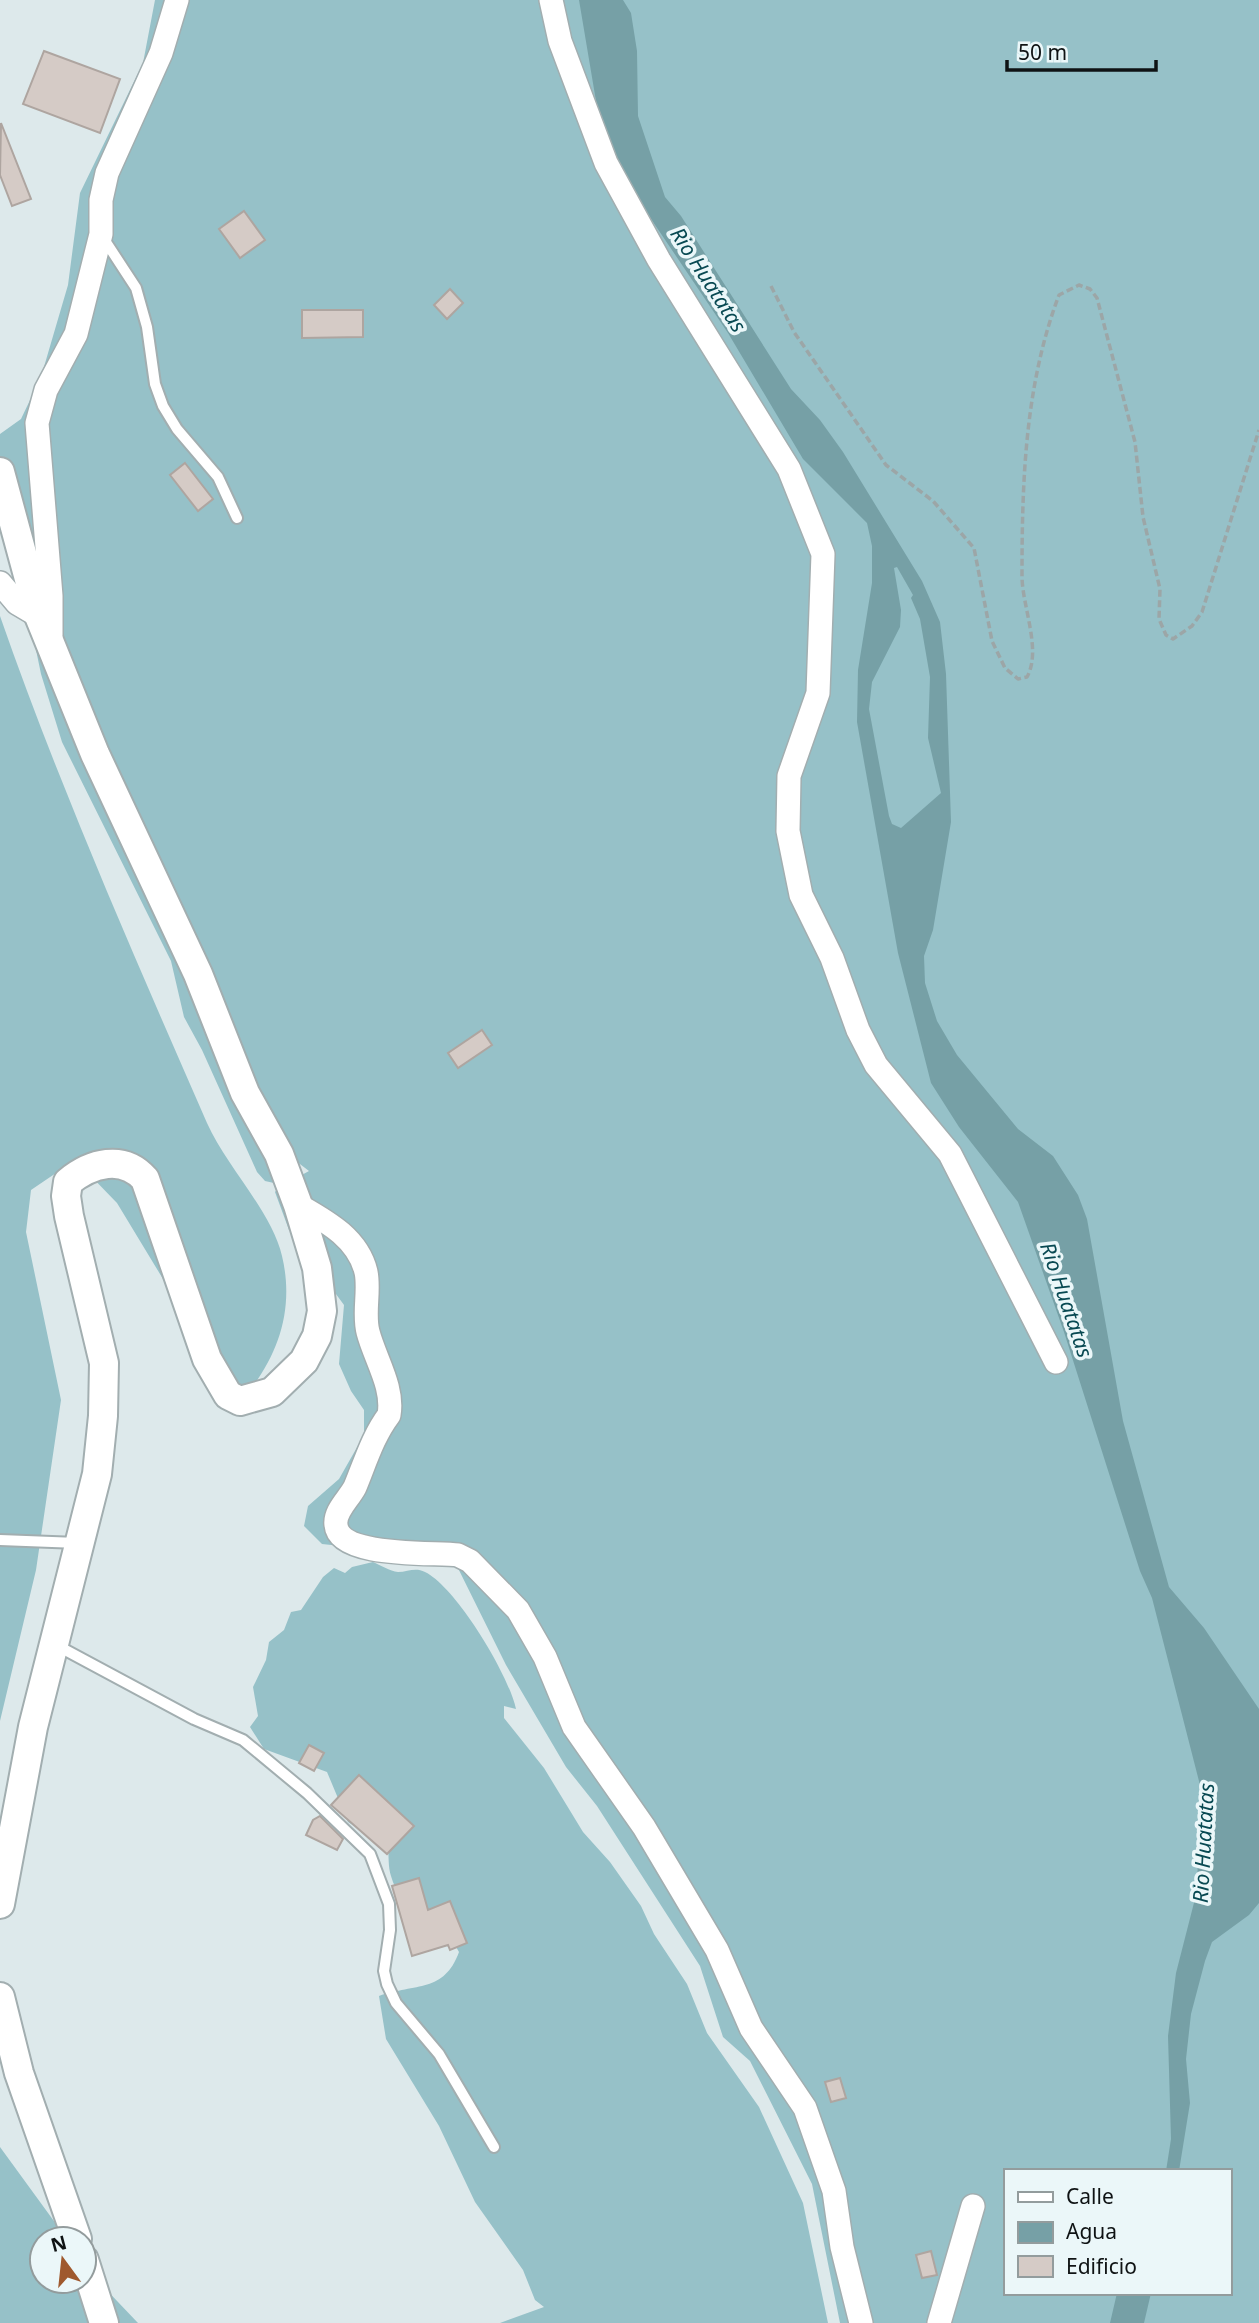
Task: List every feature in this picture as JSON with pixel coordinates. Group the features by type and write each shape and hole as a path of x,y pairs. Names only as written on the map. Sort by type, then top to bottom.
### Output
{"street":[{"path":"51,645 51,596 37,423 46,390 76,334 100,234 107,173 161,53 177,0"},
{"path":"551,0 560,41 606,163 659,260 789,469 823,554 818,693 789,776 788,831 801,895 832,958 858,1030 876,1065 950,1154 1056,1363"},
{"path":"0,472 39,616 95,754 179,931 245,1093 279,1154 317,1268 322,1311 317,1336 304,1360 286,1381 272,1392 240,1401 228,1395 207,1359 145,1179 136,1168 124,1163 84,1169 68,1182 66,1196 69,1216 104,1363 103,1416 97,1474 19,1787 0,1904"},
{"path":"0,583 18,603 39,616"},
{"path":"298,1205 339,1228 366,1272 367,1328 391,1401 389,1415 353,1492 337,1515 335,1524 339,1535 355,1546 371,1549 458,1555 470,1561 518,1610 545,1657 574,1727 651,1838 717,1950 751,2028 806,2108 834,2191 842,2247 861,2323"},
{"path":"2,2014 72,2225"},
{"path":"939,2323 973,2206"},
{"path":"95,2295 104,2323"}],"lane":[{"path":"100,234 136,288 147,327 155,384 163,406 177,429 218,477 237,519"},
{"path":"0,1540 80,1543"},
{"path":"56,1644 171,1707 243,1740 307,1793 370,1854 388,1904 390,1930 384,1971 387,1984 396,2003 439,2054 494,2147"}],"path":[{"path":"771,286 794,332 886,465 933,501 974,548 992,641 1005,668 1018,679 1027,677 1031,664 1022,591 1027,422 1046,328 1059,295 1079,285 1090,289 1097,298 1135,442 1143,517 1160,589 1159,619 1166,635 1173,639 1192,626 1202,612 1259,430"}],"shaded area":[{"path":"155,0 1259,0 1259,2323 840,2323 812,2184 750,2061 723,2037 700,1966 597,1806 566,1767 506,1665 453,1558 322,1544 304,1526 308,1506 339,1479 364,1435 364,1410 351,1391 339,1364 344,1305 306,1240 289,1230 275,1192 309,1171 296,1161 274,1183 265,1181 257,1172 202,1050 184,1017 171,961 62,742 41,674 0,476 0,434 21,419 41,377 68,285 80,193 143,63"},
{"path":"0,616 73,808 207,1123 277,1239 282,1256 286,1293 282,1327 260,1375 250,1390 229,1388 117,1203 86,1171 59,1171 31,1190 26,1232 61,1400 36,1570 0,1721"},
{"path":"373,1562 398,1572 425,1572 451,1595 479,1633 503,1675 516,1709 504,1706 504,1718 544,1768 583,1832 610,1862 641,1906 654,1934 687,1984 707,2033 759,2107 803,2203 828,2323 500,2323 544,2307 535,2300 523,2270 475,2202 439,2126 386,2039 379,1996 437,1981 453,1965 459,1952 442,1930 403,1898 390,1873 388,1848 348,1822 327,1772 264,1749 250,1727 258,1716 253,1687 266,1660 269,1642 284,1630 291,1612 301,1610 323,1577 334,1568 345,1573 352,1567"},
{"path":"0,2147 57,2225 28,2225 28,2295 98,2295 98,2281 138,2323 0,2323"}],"water":[{"name":"Rio Huatatas","path":"579,0 623,0 631,13 637,51 638,116 665,197 681,216 791,389 820,420 843,452 922,581 940,622 946,674 951,822 933,930 924,956 925,983 937,1021 957,1055 1018,1129 1053,1156 1078,1195 1087,1219 1123,1421 1169,1587 1204,1628 1259,1709 1259,1903 1249,1915 1212,1942 1205,1961 1191,2014 1186,2059 1190,2103 1179,2169 1166,2169 1171,2139 1168,2036 1176,1973 1197,1891 1200,1785 1152,1598 1140,1571 1064,1332 1018,1202 959,1127 931,1083 898,953 857,722 858,670 872,583 872,546 867,523 803,459 728,333 624,179 596,101","holes":["897,567 913,595 911,598 920,619 930,677 928,738 941,793 901,828 892,824 889,816 869,709 872,682 900,627 901,610 894,568"]},
{"path":"1117,2295 1151,2295 1144,2323 1110,2323"}],"building":[{"path":"44,51 120,79 100,133 23,104"},
{"path":"1,123 31,199 12,206 0,175"},
{"path":"244,211 265,240 240,258 219,229"},
{"path":"450,289 463,303 447,319 434,305"},
{"path":"302,310 363,310 363,337 302,338"},
{"path":"185,463 213,499 198,511 170,475"},
{"path":"482,1030 492,1045 458,1068 448,1053"},
{"path":"309,1745 324,1753 314,1771 299,1763"},
{"path":"359,1775 414,1826 387,1854 331,1805"},
{"path":"320,1816 343,1839 337,1850 306,1835 313,1820"},
{"path":"419,1878 428,1910 450,1901 467,1943 450,1950 448,1945 412,1956 392,1886"},
{"path":"840,2078 846,2098 831,2102 825,2082"},
{"path":"931,2251 937,2275 922,2278 916,2255"}]}
